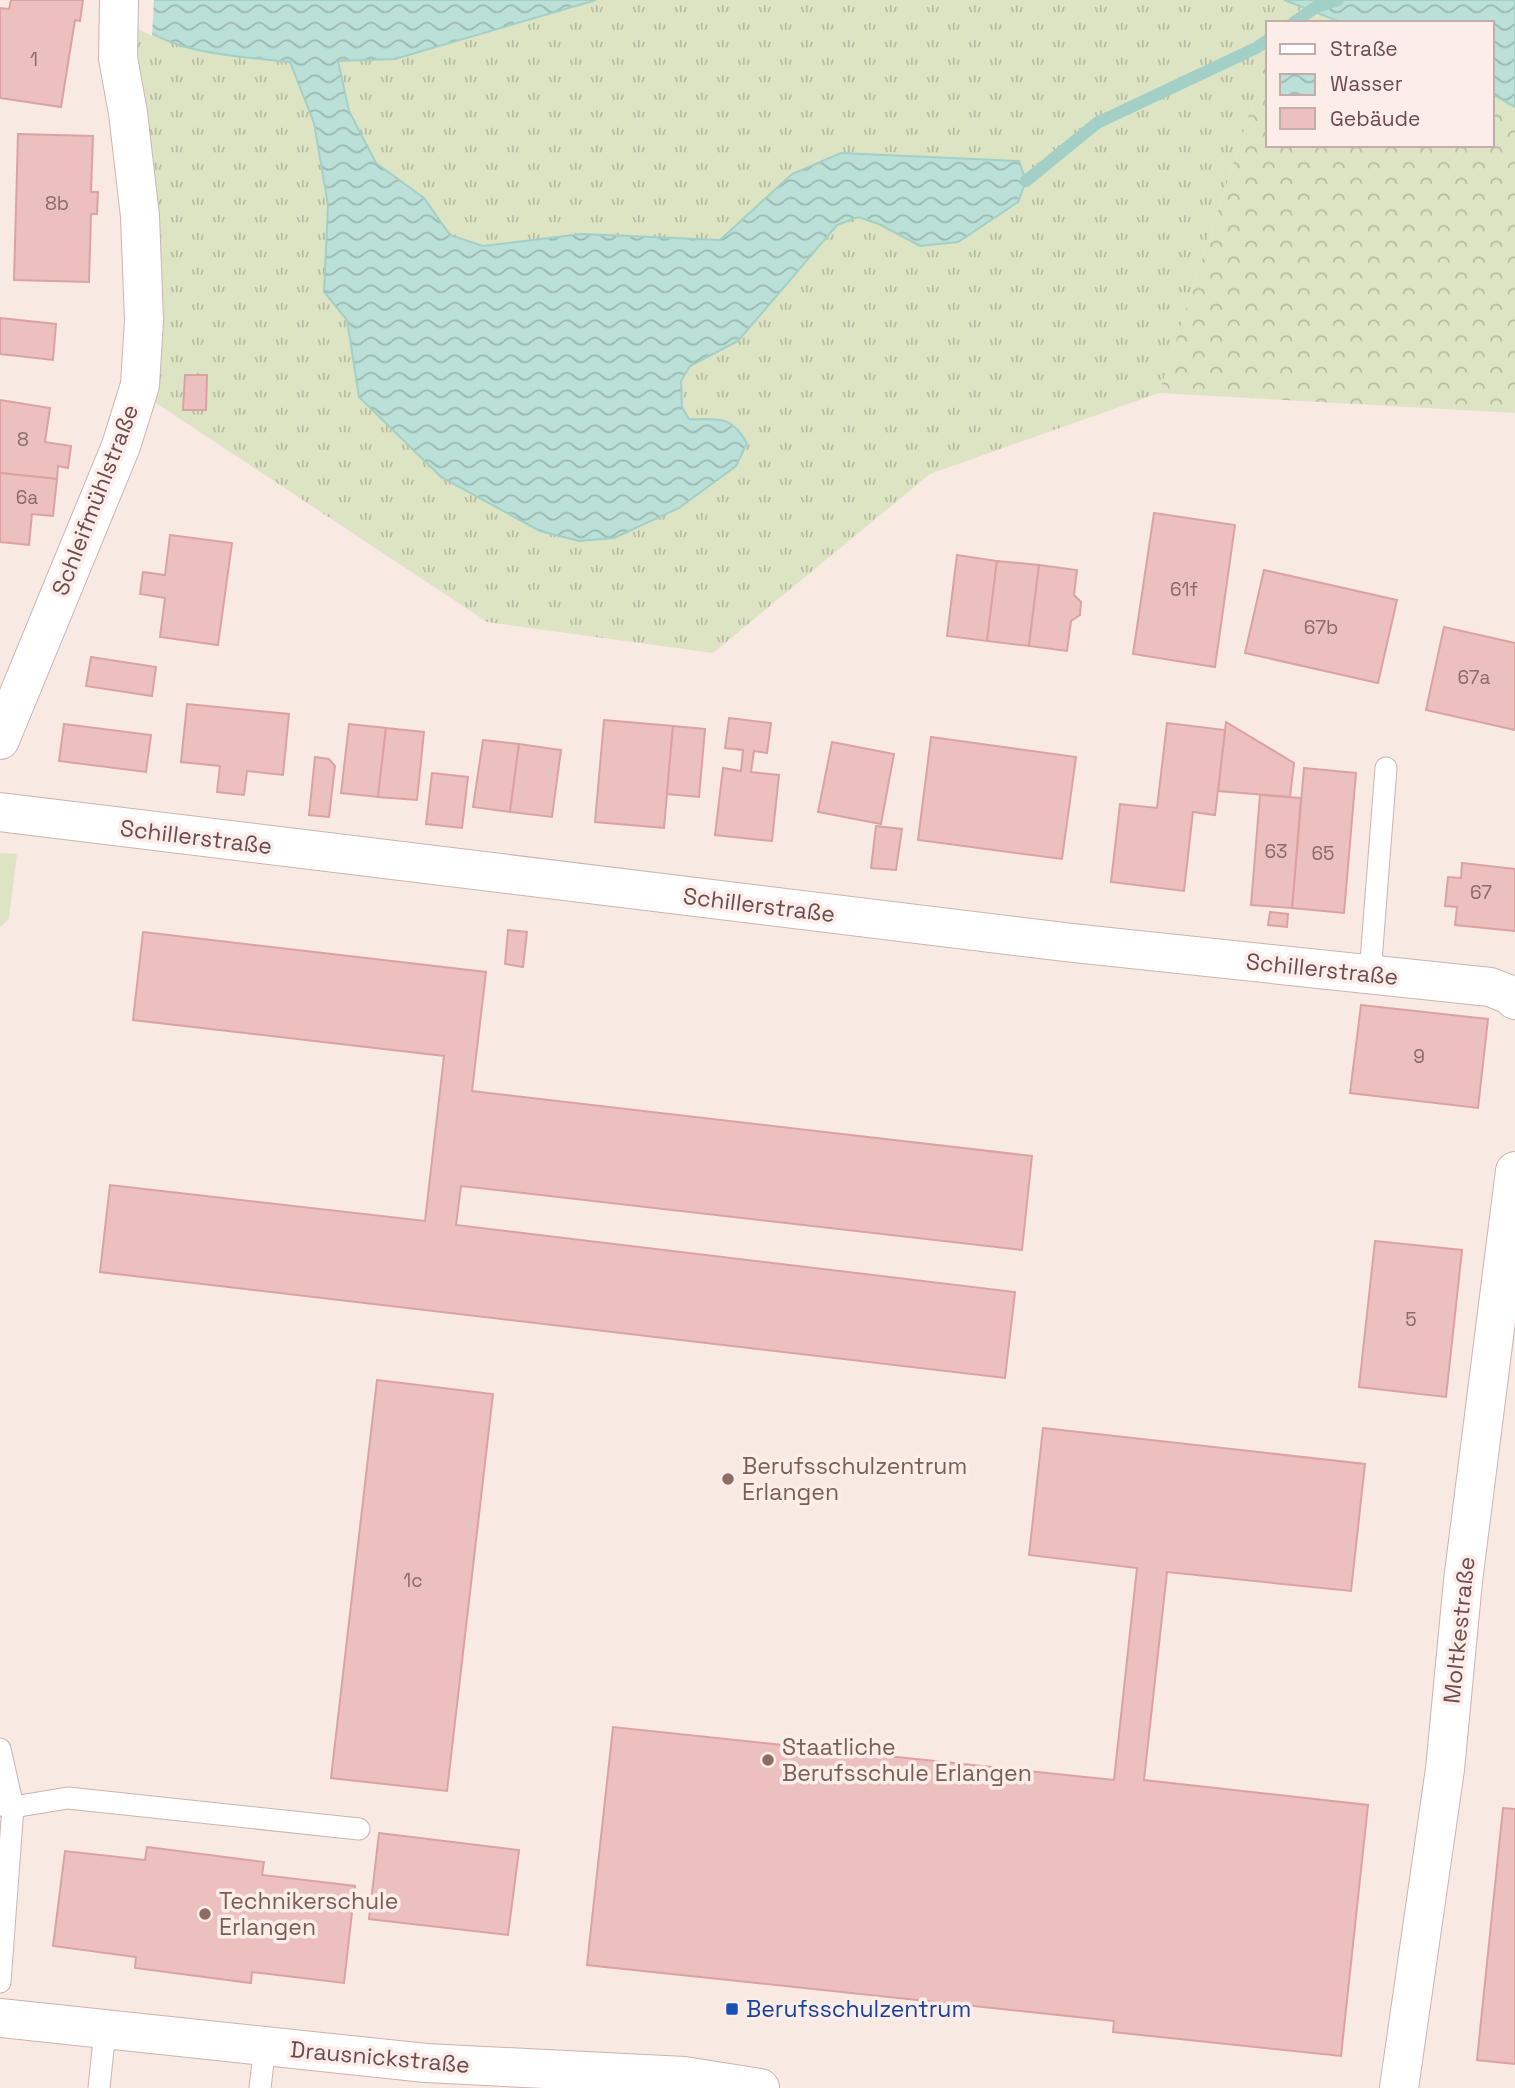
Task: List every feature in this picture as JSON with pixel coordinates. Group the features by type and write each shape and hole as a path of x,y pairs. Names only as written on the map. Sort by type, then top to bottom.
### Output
{"street":[{"name":"Schleifmühlstraße","path":"0,740 121,446 140,385 144,320 140,216 128,113 118,58 118,15"},
{"name":"Schillerstraße","path":"0,812 1059,942 1490,987 1515,1000"},
{"name":"Moltkestraße","path":"1399,2088 1445,1769 1463,1581 1510,1250 1515,1171"},
{"name":"Drausnickstraße","path":"0,2018 426,2063 684,2076 760,2088"}],"lane":[{"path":"1370,974 1386,768"},
{"path":"0,1749 6,1806 0,1982"},
{"path":"6,1806 68,1798 359,1829"},
{"path":"99,2088 105,2030"},
{"path":"260,2088 265,2046"}],"green space":[{"path":"596,0 1286,1 1280,21 1266,21 1266,62 1159,393 930,474 713,653 487,622 150,399 115,13 227,55 289,61 314,123 328,205 324,292 347,320 359,397 747,443 735,427 723,420 689,419 682,407 681,382 690,366 738,341 837,225 858,217 879,224 920,246 1018,202 741,223 720,240 582,234 483,246 450,235 424,198 376,163 349,111 337,61 395,59"},
{"path":"1286,1 1338,21 1280,21"},
{"path":"1266,62 1266,147 1494,147 1494,95 1515,107 1515,413 1159,393"},
{"path":"0,853 17,854 9,919 0,927"}],"water":[{"path":"97,0 596,0 395,59 338,61 349,111 376,163 424,198 450,235 483,246 582,234 720,240 792,174 841,153 1019,161 1026,181 1018,202 958,242 920,246 879,224 858,217 837,225 738,341 690,366 681,381 682,407 689,419 716,419 729,423 747,443 736,466 679,508 614,538 579,541 540,531 441,477 359,397 347,320 324,292 328,205 314,123 290,62 182,46 149,32"},
{"path":"1284,0 1515,0 1515,107 1494,95 1494,21 1338,21"}],"pier":[{"path":"94,0 154,0 152,36 113,16"}],"building":[{"path":"11,0 83,0 80,21 75,20 61,107 0,98 0,8 9,9"},
{"path":"18,134 93,136 91,192 98,192 97,214 91,214 89,282 14,280"},
{"path":"0,318 56,324 53,360 0,354"},
{"path":"185,375 207,375 206,410 183,410"},
{"path":"0,400 50,408 45,442 71,446 68,468 58,466 57,479 0,473"},
{"path":"0,473 57,479 53,516 32,514 29,545 0,542"},
{"path":"1154,513 1235,525 1215,667 1133,654"},
{"path":"170,535 232,543 218,645 160,637 165,598 140,594 143,572 165,575"},
{"path":"957,555 997,561 987,641 947,636"},
{"path":"997,561 1039,565 1029,646 987,641"},
{"path":"1039,565 1077,570 1074,595 1081,602 1080,615 1071,621 1067,651 1029,646"},
{"path":"1264,570 1397,600 1378,683 1245,653"},
{"path":"1444,627 1515,643 1515,730 1426,710"},
{"path":"91,657 156,667 152,696 86,686"},
{"path":"187,704 289,714 283,775 247,771 244,795 217,792 220,766 181,762"},
{"path":"729,718 771,723 767,753 754,751 751,772 779,775 772,841 715,835 723,768 741,771 743,750 725,748"},
{"path":"604,720 673,726 664,828 595,822"},
{"path":"1226,722 1294,763 1290,797 1218,791"},
{"path":"1167,723 1225,730 1215,815 1193,812 1184,891 1111,882 1120,804 1157,808"},
{"path":"64,724 151,735 146,772 59,761"},
{"path":"349,724 386,728 378,797 341,793"},
{"path":"673,726 705,729 699,797 667,794"},
{"path":"386,728 424,732 417,800 378,797"},
{"path":"931,737 1076,757 1062,859 918,840"},
{"path":"483,740 519,744 510,812 473,807"},
{"path":"832,742 894,754 881,824 818,812"},
{"path":"519,744 561,750 552,817 510,812"},
{"path":"315,757 329,759 335,766 329,817 309,815"},
{"path":"1304,768 1356,773 1344,913 1292,908"},
{"path":"432,773 468,777 462,828 426,824"},
{"path":"1260,795 1301,798 1292,908 1251,905"},
{"path":"876,826 902,829 896,870 871,868"},
{"path":"1462,863 1515,869 1515,931 1455,925 1457,907 1445,906 1448,877 1461,878"},
{"path":"1270,912 1288,914 1287,927 1268,925"},
{"path":"508,930 527,932 523,967 505,964"},
{"path":"143,932 486,972 472,1091 1032,1156 1022,1250 461,1186 456,1225 1015,1292 1005,1378 100,1272 110,1185 425,1221 444,1056 133,1020"},
{"path":"1361,1005 1488,1019 1478,1108 1350,1093"},
{"path":"1375,1241 1462,1250 1446,1397 1359,1387"},
{"path":"377,1380 493,1394 447,1791 331,1778"},
{"name":"Staatliche Berufsschule Erlangen","path":"1043,1428 1365,1464 1351,1591 1167,1572 1144,1780 1368,1805 1341,2056 1113,2032 1114,2021 587,1965 613,1727 1114,1780 1137,1568 1029,1555"},
{"path":"1503,1808 1515,1809 1515,2064 1477,2060"},
{"path":"379,1833 519,1850 508,1935 369,1919"},
{"name":"Technikerschule Erlangen","path":"147,1847 264,1862 262,1875 355,1886 344,1983 252,1972 251,1983 135,1968 136,1957 53,1946 65,1851 145,1860"}],"waterway":[{"path":"1296,21 1316,7 1338,0"},
{"path":"1026,181 1097,123 1266,41"}],"place":[{"name":"Berufsschulzentrum Erlangen","path":"728,1479"},
{"name":"Staatliche Berufsschule Erlangen","path":"768,1760"},
{"name":"Technikerschule Erlangen","path":"205,1914"},
{"name":"Berufsschulzentrum","path":"732,2009"}]}
